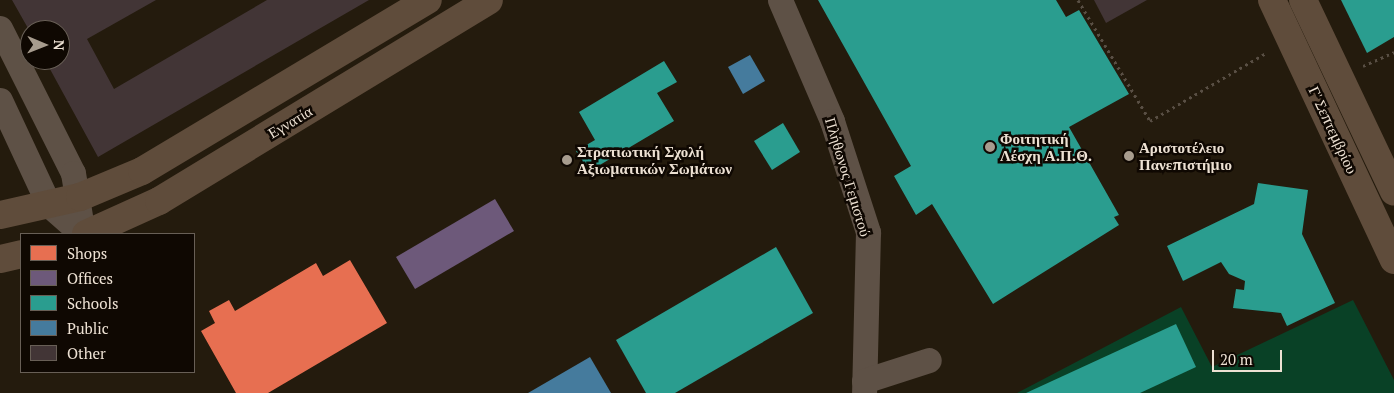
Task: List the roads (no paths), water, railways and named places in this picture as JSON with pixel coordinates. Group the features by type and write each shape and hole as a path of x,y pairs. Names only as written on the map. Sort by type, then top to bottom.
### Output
{"main road":[{"path":"0,215 80,197 157,163 428,0"},
{"name":"Εγνατία","path":"86,233 159,202 489,0"},
{"name":"Γ' Σεπτεμβρίου","path":"1272,0 1394,260"},
{"name":"Γ' Σεπτεμβρίου","path":"1303,0 1392,183"},
{"path":"0,258 20,254"}],"street":[{"name":"Πλήθωνος Γεμιστού","path":"780,0 832,121 868,232 864,387"},
{"path":"0,28 68,161 80,197 84,233"},
{"path":"0,100 49,205 83,233"},
{"path":"864,387 929,360"}],"place":[{"name":"Φοιτητική Λέσχη Α.Π.Θ.","path":"990,147"},
{"name":"Αριστοτέλειο Πανεπιστήμιο","path":"1129,156"},
{"name":"Στρατιωτική Σχολή Αξιωματικών Σωμάτων","path":"567,160"}]}
